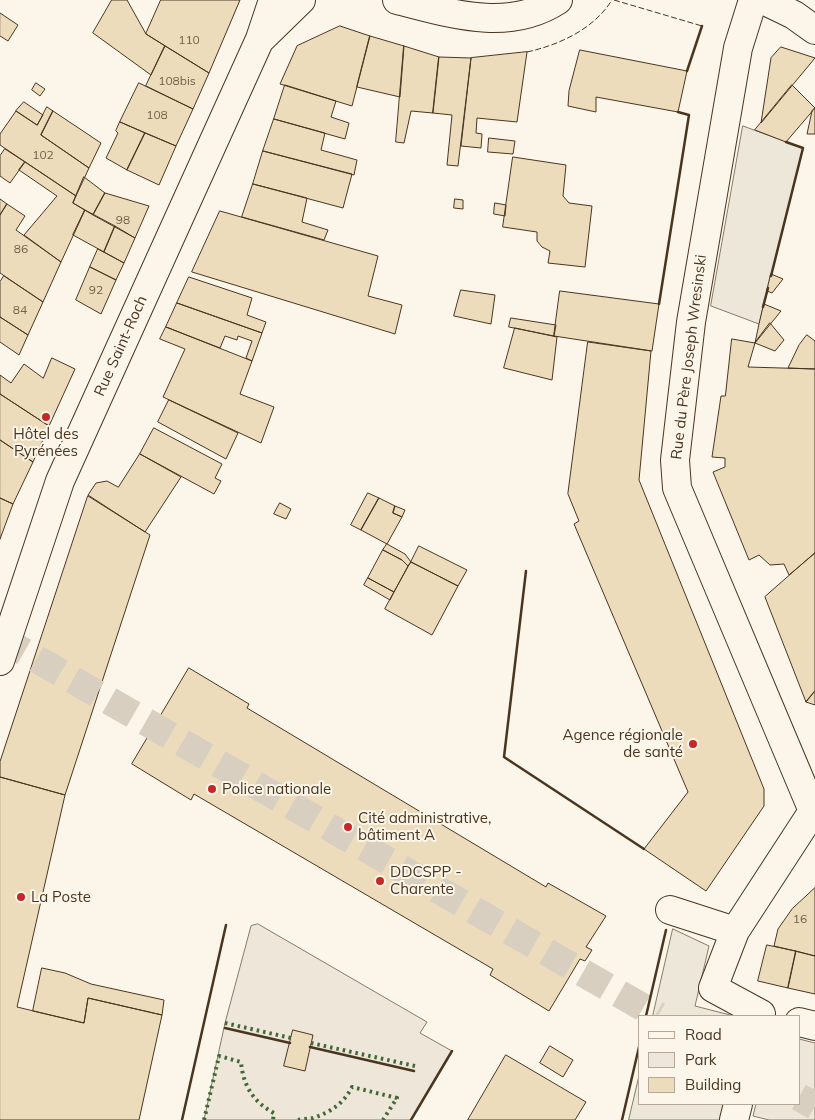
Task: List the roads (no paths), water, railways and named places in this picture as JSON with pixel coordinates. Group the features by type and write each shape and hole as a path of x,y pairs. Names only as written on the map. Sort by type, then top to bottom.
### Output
{"street":[{"name":"Rue Saint-Roch","path":"0,661 60,482 260,38 273,0"},
{"name":"Rue Saint-Roch","path":"260,38 302,0"},
{"path":"397,0 464,16 488,19 521,15 558,0"},
{"name":"Rue du Père Joseph Wresinski","path":"752,0 738,48 715,177 691,322 674,460 677,488 814,810"},
{"path":"763,0 794,15 815,30"},
{"path":"764,1015 713,988 735,931 814,810"},
{"path":"670,910 735,931"},
{"path":"800,1022 815,1026"},
{"path":"734,1120 738,1105"}],"tunnel":[{"path":"0,638 656,1015"},
{"path":"800,1098 815,1106"}],"place":[{"name":"Hôtel des Pyrénées","path":"46,417"},
{"name":"Agence régionale de santé","path":"693,744"},
{"name":"Police nationale","path":"212,789"},
{"name":"Cité administrative, bâtiment A","path":"348,827"},
{"name":"DDCSPP - Charente","path":"380,881"},
{"name":"La Poste","path":"21,897"}]}
